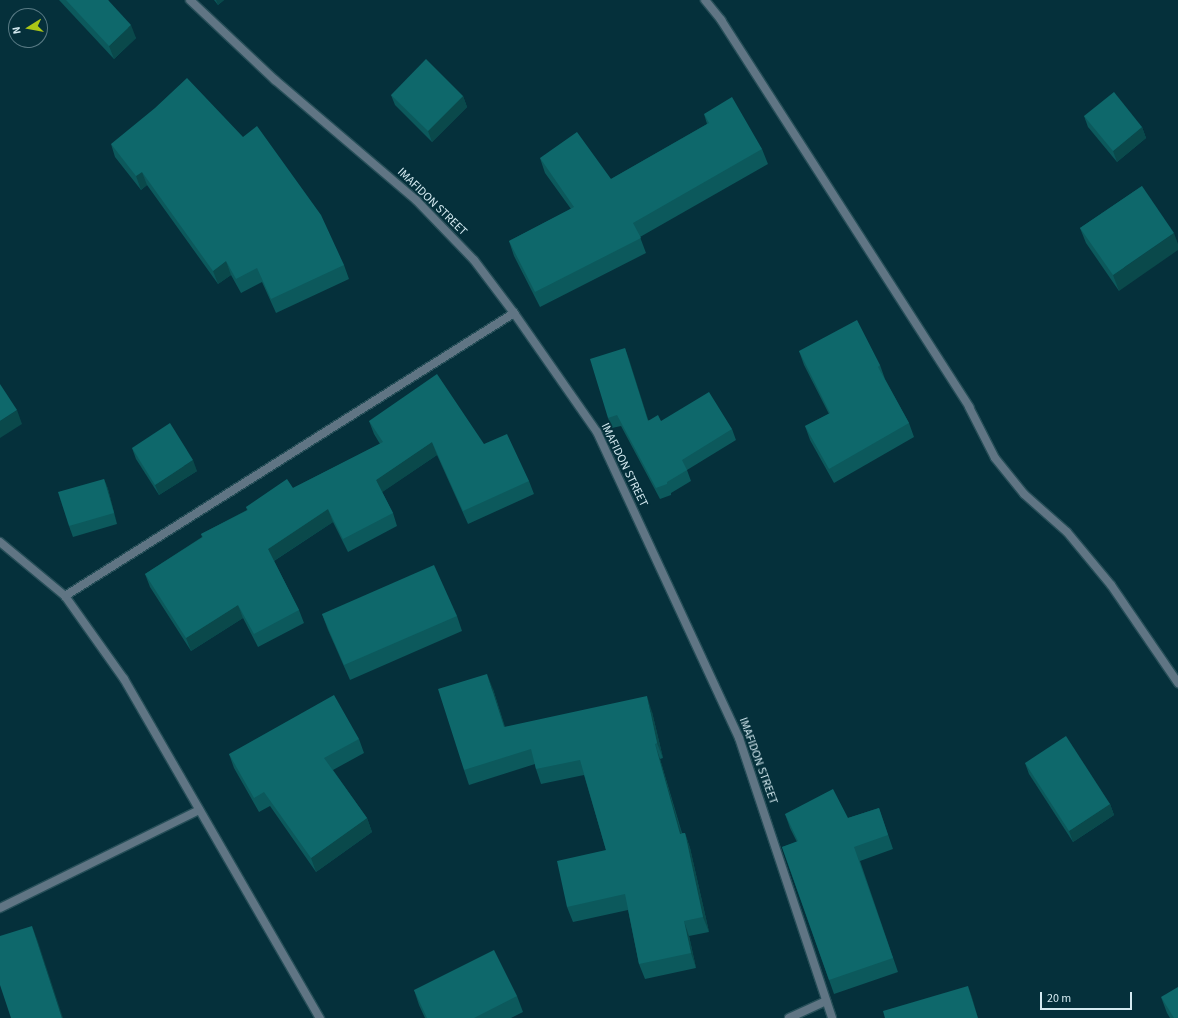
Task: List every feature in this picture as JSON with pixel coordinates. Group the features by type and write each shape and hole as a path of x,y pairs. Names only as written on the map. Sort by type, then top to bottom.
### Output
{"street":[{"name":"IMAFIDON STREET","path":"190,0 275,80 416,200 474,260 514,313 597,432 739,738 832,1018"},
{"path":"705,0 721,20 969,407 995,458 1024,494 1068,532 1111,585 1178,683"},
{"path":"66,596 514,313"},
{"path":"0,542 66,596 124,679 320,1018"},
{"path":"0,908 200,810"},
{"path":"788,1018 826,1001"}],"building":[{"path":"66,0 108,0 131,25 109,46"},
{"path":"426,59 463,96 428,131 391,95"},
{"path":"187,78 243,137 257,126 321,215 344,265 271,299 257,268 236,279 226,261 213,271 142,172 136,176 111,144 155,108"},
{"path":"1114,92 1142,127 1113,151 1084,116"},
{"path":"732,97 762,149 633,223 641,238 535,292 509,241 574,207 540,158 577,132 611,179 709,123 704,114"},
{"path":"1142,186 1174,233 1113,275 1080,228"},
{"path":"857,320 880,365 878,367 909,423 829,469 805,426 830,413 799,351"},
{"path":"625,348 648,421 658,415 661,421 709,392 732,429 682,460 687,470 667,482 667,484 656,488 617,415 608,418 590,359"},
{"path":"437,374 484,444 507,434 529,481 463,511 432,442 376,480 393,513 343,539 328,509 268,549 299,610 254,634 238,605 186,638 145,574 203,537 201,534 248,510 246,507 287,479 293,488 383,442 369,421"},
{"path":"0,384 17,410 0,421"},
{"path":"170,423 193,460 155,485 132,448"},
{"path":"104,479 114,513 69,526 58,492"},
{"path":"434,565 457,616 344,665 322,614"},
{"path":"487,674 504,727 647,696 657,743 655,744 680,834 685,833 703,917 684,921 691,953 639,964 625,894 567,907 557,861 606,850 580,760 536,769 531,749 464,770 438,689"},
{"path":"334,695 359,739 324,758 367,818 311,858 264,792 254,798 229,754"},
{"path":"1066,736 1110,804 1069,831 1025,763"},
{"path":"833,789 848,818 879,808 888,835 854,847 893,958 829,980 782,847 798,841 785,814"},
{"path":"32,926 62,1018 11,1018 0,985 0,936"},
{"path":"494,950 517,996 474,1018 427,1018 414,990"},
{"path":"968,986 978,1018 885,1018 883,1011"},
{"path":"1178,987 1178,1018 1174,1018 1161,997"}]}
